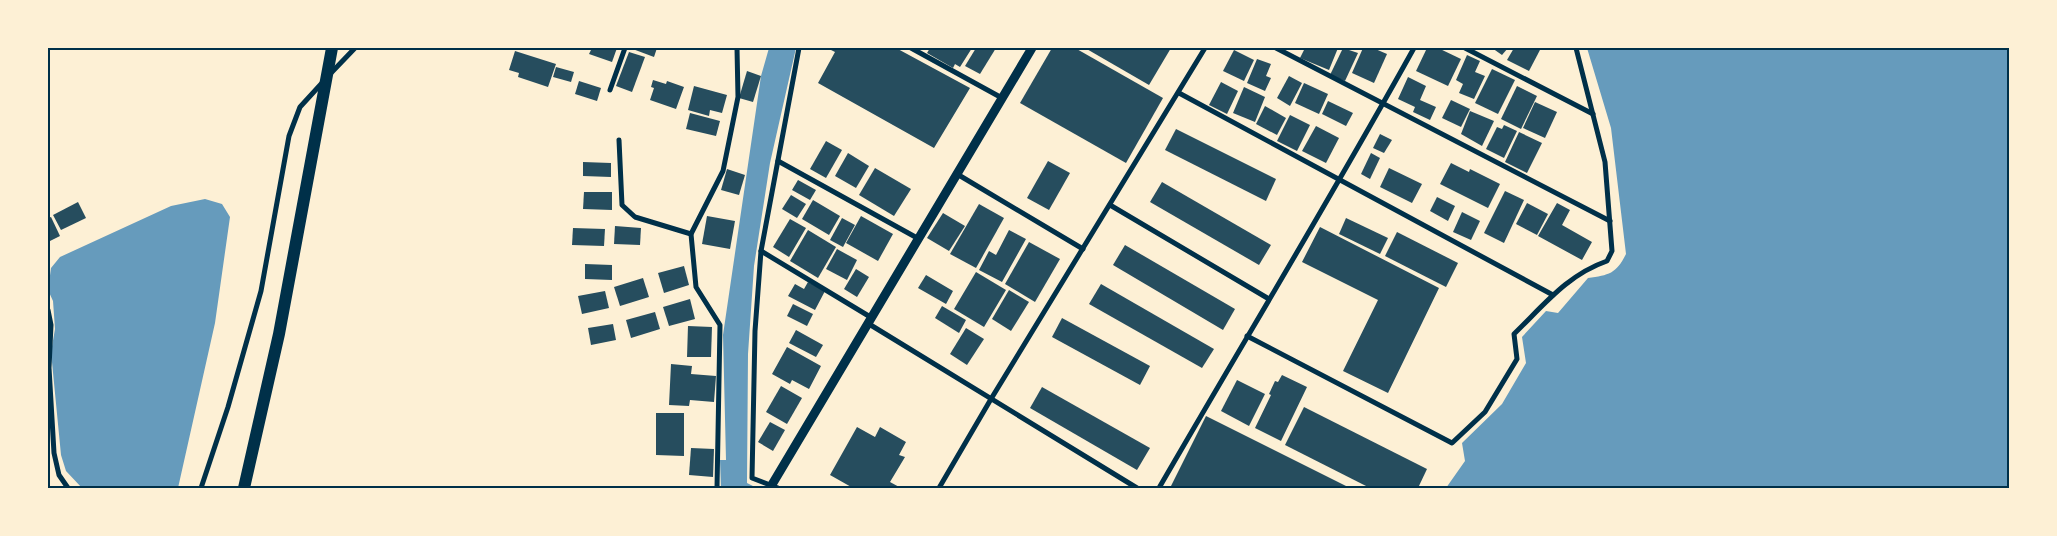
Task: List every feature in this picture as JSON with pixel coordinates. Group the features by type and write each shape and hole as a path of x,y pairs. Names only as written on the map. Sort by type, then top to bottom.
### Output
{"highway":[{"path":"244,488 279,334 332,48"}],"main road":[{"path":"773,488 1032,48"}],"street":[{"path":"201,488 228,408 261,291 289,136 300,107 355,48"},
{"path":"610,90 625,48"},
{"path":"718,488 720,325 696,287 691,234 723,171 738,98 737,48"},
{"path":"773,488 752,478 755,331 761,251 799,48"},
{"path":"911,48 1002,98"},
{"path":"939,488 991,399 1205,48"},
{"path":"1276,48 1610,221"},
{"path":"1159,488 1246,336 1341,180 1414,48"},
{"path":"1465,48 1593,114"},
{"path":"1246,336 1452,443 1485,412 1517,359 1514,334 1553,295 1586,268 1607,261 1612,251 1605,162 1576,48"},
{"path":"1179,93 1553,295"},
{"path":"619,140 622,205 635,217 691,234"},
{"path":"778,161 919,239"},
{"path":"957,174 1083,249"},
{"path":"1110,205 1269,299"},
{"path":"761,251 991,399 1137,488"},
{"path":"48,310 51,325 49,368 54,453 59,475 68,488"}],"water":[{"path":"769,48 796,48 770,163 754,266 748,354 747,483 757,488 721,488 720,460 726,460 723,335 761,76"},
{"path":"1587,48 2009,48 2009,488 1446,488 1465,461 1462,443 1502,404 1526,363 1522,337 1546,311 1558,313 1588,278 1601,276 1615,270 1626,254 1611,128"},
{"path":"205,199 222,204 230,217 215,323 178,488 82,488 66,471 61,455 51,352 55,329 53,301 48,290 51,268 60,257 171,206"}],"building":[{"path":"592,48 617,48 612,62 589,54"},
{"path":"630,48 657,48 654,57"},
{"path":"827,48 896,48 970,88 934,148 818,83 835,52"},
{"path":"930,48 972,48 960,67 955,64 953,68 927,53"},
{"path":"976,48 996,48 980,74 965,66"},
{"path":"1052,48 1075,48 1163,98 1126,163 1020,103"},
{"path":"1085,48 1171,48 1149,85"},
{"path":"1305,48 1338,48 1329,70 1300,58"},
{"path":"1343,48 1358,53 1345,81 1330,75"},
{"path":"1363,48 1373,48 1387,54 1374,83 1352,73"},
{"path":"1427,48 1438,48 1461,59 1448,86 1416,71"},
{"path":"1492,48 1508,48 1502,55"},
{"path":"1514,48 1541,48 1529,71 1507,60"},
{"path":"1234,50 1254,60 1244,81 1223,71"},
{"path":"515,51 556,64 548,87 518,77 519,73 509,70"},
{"path":"629,52 645,57 632,92 616,86"},
{"path":"1467,55 1480,61 1475,72 1485,76 1474,99 1459,93 1463,84 1456,80"},
{"path":"1257,59 1271,64 1266,76 1271,78 1265,91 1247,83"},
{"path":"556,67 574,72 571,82 553,77"},
{"path":"1492,69 1515,80 1498,114 1475,103"},
{"path":"747,71 761,76 753,102 739,98"},
{"path":"1289,76 1302,83 1290,106 1277,98"},
{"path":"1408,77 1426,86 1420,100 1436,107 1430,120 1413,112 1415,107 1398,99"},
{"path":"653,80 666,84 667,81 684,87 676,109 650,100 654,88 651,87"},
{"path":"579,81 601,88 597,101 575,94"},
{"path":"1221,82 1238,91 1227,114 1209,105"},
{"path":"1304,83 1328,94 1319,114 1295,103"},
{"path":"694,86 727,95 722,113 710,110 709,116 688,110"},
{"path":"1517,86 1537,96 1521,129 1501,119"},
{"path":"1244,87 1265,97 1255,122 1233,113"},
{"path":"1451,100 1470,109 1461,127 1442,118"},
{"path":"1328,101 1353,113 1346,126 1322,114"},
{"path":"1535,102 1557,112 1545,138 1523,128"},
{"path":"1265,106 1286,118 1277,135 1256,124"},
{"path":"1470,111 1494,121 1482,146 1461,134"},
{"path":"690,113 720,121 716,136 686,129"},
{"path":"1290,115 1310,125 1297,151 1277,141"},
{"path":"1504,125 1517,131 1504,158 1486,149 1497,127 1502,129"},
{"path":"1316,126 1339,138 1326,163 1302,151"},
{"path":"1176,129 1276,179 1266,201 1165,150"},
{"path":"1519,132 1542,143 1527,173 1505,162"},
{"path":"1380,134 1392,140 1384,153 1373,148"},
{"path":"826,141 842,150 826,178 810,169"},
{"path":"848,153 869,166 856,188 835,176"},
{"path":"1371,153 1380,158 1370,179 1361,174"},
{"path":"1048,161 1070,173 1049,210 1027,198"},
{"path":"583,162 611,163 611,177 583,176"},
{"path":"1451,163 1469,172 1470,169 1500,184 1488,208 1440,184"},
{"path":"875,168 911,189 894,216 859,195"},
{"path":"1389,168 1422,184 1412,203 1380,187"},
{"path":"727,169 745,175 739,195 721,190"},
{"path":"798,180 816,190 810,200 792,190"},
{"path":"1162,182 1271,245 1259,265 1150,202"},
{"path":"1505,191 1524,200 1504,243 1484,233"},
{"path":"584,192 612,192 612,210 583,209"},
{"path":"791,195 806,204 797,218 782,209"},
{"path":"1437,197 1455,206 1448,221 1430,211"},
{"path":"813,200 840,216 829,235 802,219"},
{"path":"78,202 86,218 61,230 53,215"},
{"path":"1527,203 1548,214 1537,235 1516,224"},
{"path":"1557,203 1570,210 1562,225 1592,242 1582,260 1538,236"},
{"path":"979,204 1004,218 976,268 950,254"},
{"path":"1462,212 1480,221 1471,240 1453,232"},
{"path":"943,213 965,226 949,251 927,238"},
{"path":"707,216 735,221 730,249 702,244"},
{"path":"861,216 893,234 878,261 846,243"},
{"path":"51,217 60,236 48,242 48,218"},
{"path":"842,218 855,225 843,247 830,240"},
{"path":"1346,218 1388,238 1380,254 1339,234"},
{"path":"790,219 806,228 789,257 773,247"},
{"path":"615,226 641,228 640,245 614,244"},
{"path":"1320,227 1439,288 1388,393 1343,371 1378,300 1302,262"},
{"path":"573,228 605,229 604,246 572,245"},
{"path":"808,230 836,247 818,278 790,261"},
{"path":"1009,230 1026,239 1002,282 979,270 989,251 996,255"},
{"path":"1397,232 1458,263 1446,287 1385,256"},
{"path":"1029,242 1060,259 1035,302 1005,284"},
{"path":"1125,245 1235,309 1223,330 1113,265"},
{"path":"837,249 857,260 847,280 826,269"},
{"path":"585,264 612,265 612,280 585,279"},
{"path":"684,266 689,285 664,293 658,273"},
{"path":"856,269 869,277 857,297 844,289"},
{"path":"976,272 1006,290 984,327 954,309"},
{"path":"926,275 953,291 946,304 918,288"},
{"path":"643,278 649,297 620,306 614,287"},
{"path":"808,282 825,291 815,310 788,296 795,284 804,289"},
{"path":"1101,284 1214,349 1202,368 1089,304"},
{"path":"1009,290 1029,302 1011,331 992,319"},
{"path":"605,291 609,308 582,314 578,296"},
{"path":"690,299 695,319 669,326 663,307"},
{"path":"793,304 813,314 807,326 787,316"},
{"path":"942,306 966,320 959,333 935,318"},
{"path":"655,312 660,329 631,338 626,320"},
{"path":"1062,318 1150,366 1140,385 1052,337"},
{"path":"613,324 616,340 591,345 588,328"},
{"path":"688,326 712,327 711,357 687,357"},
{"path":"966,328 984,339 967,365 950,354"},
{"path":"796,330 823,345 816,357 789,343"},
{"path":"787,347 821,366 809,389 792,380 790,384 772,374"},
{"path":"671,364 692,366 691,374 716,376 714,402 690,400 689,406 669,405"},
{"path":"1282,375 1307,387 1281,441 1255,428 1271,395 1269,394 1275,381 1278,382"},
{"path":"1237,380 1265,394 1249,426 1221,411"},
{"path":"781,386 802,398 787,424 766,412"},
{"path":"1042,387 1150,448 1137,470 1030,408"},
{"path":"1304,407 1427,469 1418,488 1370,488 1285,445"},
{"path":"656,413 684,413 684,456 656,455"},
{"path":"1206,416 1350,488 1170,488"},
{"path":"770,422 785,430 773,451 758,442"},
{"path":"857,427 875,437 880,427 906,442 899,455 905,457 890,482 901,488 853,488 830,475"},
{"path":"691,448 714,449 713,477 689,475"}]}
